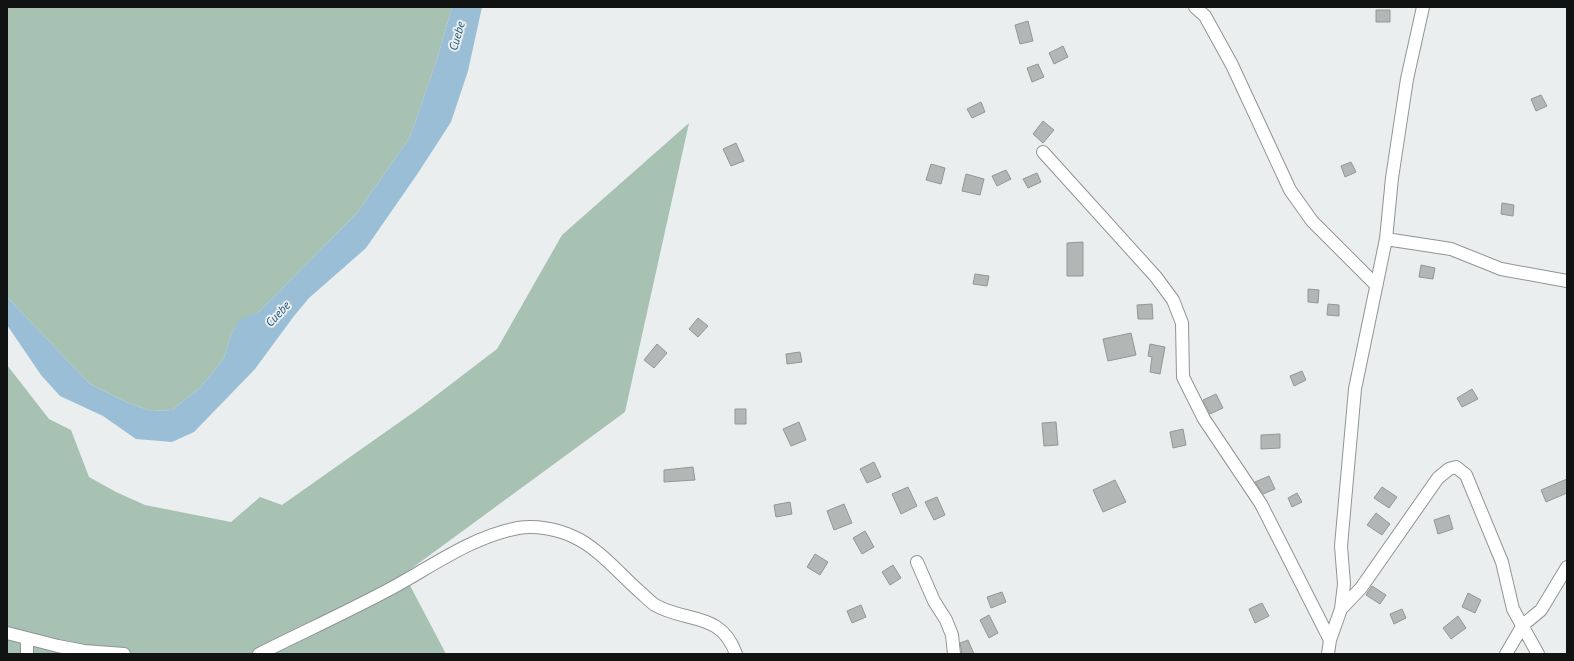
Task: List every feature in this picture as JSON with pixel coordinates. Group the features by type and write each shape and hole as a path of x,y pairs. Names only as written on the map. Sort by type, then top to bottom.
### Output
{"street":[{"path":"1195,7 1204,16 1232,65 1290,190 1312,220 1376,285"},
{"path":"1328,654 1330,640 1341,609 1344,584 1342,546 1355,389 1386,239 1392,178 1407,79 1423,7"},
{"path":"1043,152 1156,277 1173,300 1182,324 1183,377 1204,419 1261,504 1330,640"},
{"path":"1386,239 1451,249 1501,269 1567,280"},
{"path":"1341,609 1361,588 1438,478 1449,469 1456,467 1466,475 1502,562 1513,609 1538,654"},
{"path":"259,654 390,589 456,551 501,531 520,527 549,529 574,537 589,546 655,604 695,618 722,630 733,644 736,654"},
{"path":"917,562 934,601 946,620 952,635 954,654"},
{"path":"1506,654 1523,625 1541,610 1567,567"},
{"path":"7,633 27,639 84,651 124,654"},
{"path":"27,639 27,654"}],"green space":[{"path":"7,7 452,7 438,56 410,137 357,213 260,311 239,321 231,335 224,358 200,388 172,410 151,411 126,402 90,384 7,297"},
{"path":"689,123 625,412 404,574 446,654 7,654 7,365 49,419 71,430 89,477 116,492 145,505 231,522 260,497 282,505 421,407 497,349 562,235"}],"water":[{"name":"Cuebe","path":"452,7 482,7 468,71 451,122 366,248 309,298 255,369 194,432 172,442 136,439 103,416 60,396 41,375 7,325 7,297 90,384 126,402 151,411 172,410 200,388 224,358 231,335 239,320 260,311 357,213 410,137 438,56"}],"building":[{"path":"1376,10 1390,10 1390,22 1376,22"},
{"path":"1028,21 1033,41 1020,44 1015,25"},
{"path":"1063,46 1068,57 1054,64 1049,53"},
{"path":"1038,64 1044,77 1032,82 1027,68"},
{"path":"1541,95 1547,106 1536,111 1531,99"},
{"path":"981,102 985,112 972,118 967,109"},
{"path":"1043,121 1054,130 1043,143 1033,134"},
{"path":"736,143 744,161 731,166 723,149"},
{"path":"1351,162 1356,172 1345,177 1341,166"},
{"path":"931,164 945,168 941,184 926,180"},
{"path":"1006,170 1011,179 997,186 992,176"},
{"path":"1037,173 1041,182 1028,188 1023,179"},
{"path":"966,174 984,179 980,195 962,191"},
{"path":"1502,203 1514,205 1513,216 1501,214"},
{"path":"1083,242 1083,276 1067,276 1067,243"},
{"path":"1421,265 1435,268 1433,279 1419,277"},
{"path":"975,274 989,276 987,286 973,284"},
{"path":"1308,289 1319,290 1318,303 1308,302"},
{"path":"1152,304 1153,319 1138,319 1137,305"},
{"path":"1328,304 1339,305 1339,316 1327,315"},
{"path":"698,318 708,326 698,337 689,329"},
{"path":"1131,333 1136,355 1108,361 1103,339"},
{"path":"657,344 667,353 654,368 644,360"},
{"path":"1150,344 1165,347 1160,374 1150,372 1152,357 1148,356"},
{"path":"800,352 802,362 787,364 786,354"},
{"path":"1302,371 1306,380 1294,386 1290,376"},
{"path":"1472,389 1478,399 1462,407 1457,398"},
{"path":"1216,394 1223,408 1210,414 1203,400"},
{"path":"735,409 746,409 746,424 735,424"},
{"path":"799,422 806,440 791,446 783,429"},
{"path":"1056,422 1058,445 1044,446 1042,423"},
{"path":"1183,429 1186,445 1173,448 1170,432"},
{"path":"1280,434 1280,448 1261,449 1261,435"},
{"path":"874,462 881,477 867,483 860,469"},
{"path":"693,467 695,480 664,482 664,470"},
{"path":"1269,476 1275,489 1263,494 1255,482"},
{"path":"1567,479 1567,493 1546,502 1541,490"},
{"path":"1115,480 1126,502 1103,512 1093,490"},
{"path":"908,487 917,506 901,514 892,494"},
{"path":"1382,487 1397,497 1389,508 1374,498"},
{"path":"1297,493 1302,502 1292,507 1288,498"},
{"path":"937,497 945,515 934,520 925,502"},
{"path":"790,502 792,514 776,517 774,505"},
{"path":"844,504 852,523 834,530 827,511"},
{"path":"1376,513 1390,524 1382,535 1367,525"},
{"path":"1449,515 1453,529 1438,534 1434,520"},
{"path":"865,531 874,547 862,554 853,538"},
{"path":"815,554 828,562 820,575 807,567"},
{"path":"893,565 901,578 890,585 882,572"},
{"path":"1372,586 1386,595 1380,604 1366,595"},
{"path":"1002,592 1006,602 991,608 987,597"},
{"path":"1468,593 1481,600 1475,613 1462,607"},
{"path":"1262,603 1269,616 1255,623 1249,609"},
{"path":"861,605 866,617 852,623 847,611"},
{"path":"1402,609 1406,618 1394,624 1390,614"},
{"path":"989,615 998,633 989,638 980,620"},
{"path":"1458,616 1466,628 1451,639 1443,628"},
{"path":"968,640 974,654 962,654 960,643"}]}
